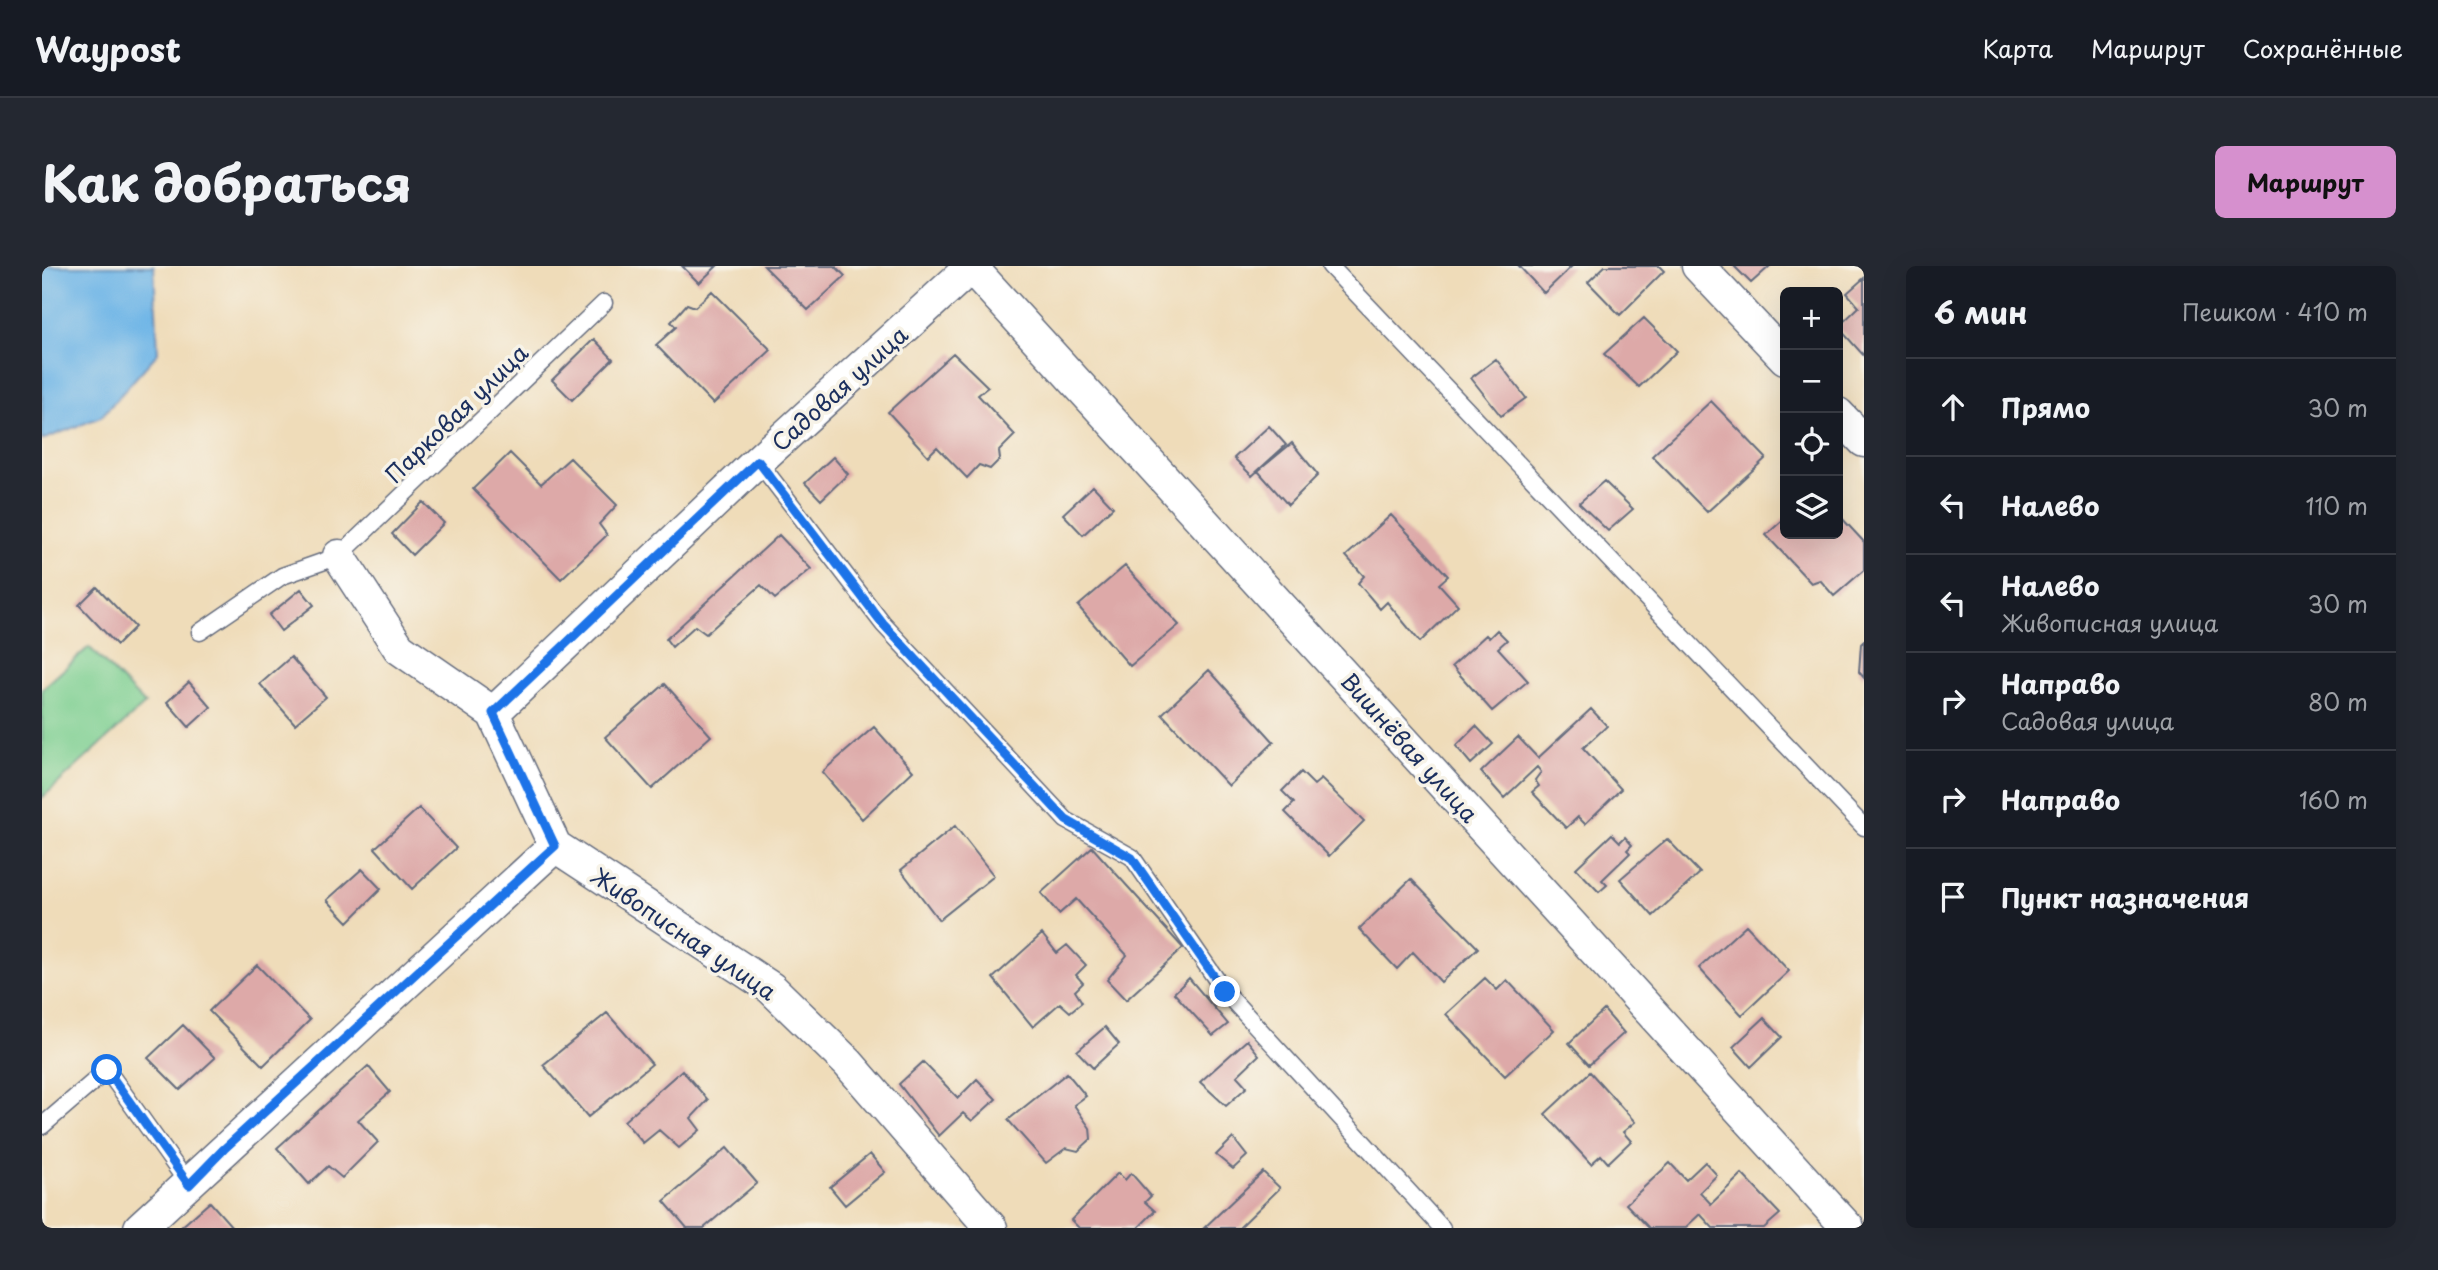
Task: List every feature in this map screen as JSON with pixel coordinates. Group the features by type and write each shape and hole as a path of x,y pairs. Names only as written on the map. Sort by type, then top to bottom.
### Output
{"street":[{"name":"Садовая улица","path":"493,713 758,461 972,266"},
{"name":"Вишнёвая улица","path":"972,266 1849,1228"},
{"path":"1698,266 1780,353"},
{"path":"140,1228 555,846 493,713 399,648 339,556"},
{"name":"Живописная улица","path":"555,846 771,988 848,1063 991,1228"}],"lane":[{"path":"1331,266 1864,827"},
{"name":"Парковая улица","path":"339,556 604,303"},
{"path":"758,461 883,624 1066,820 1132,858 1225,992 1442,1228"},
{"path":"200,632 282,576 339,556"},
{"path":"42,1126 107,1070 189,1185"}],"green space":[{"path":"89,647 145,704 42,798 42,689"}],"water":[{"path":"42,266 154,266 158,353 101,417 42,440"}],"building":[{"path":"682,266 717,266 699,283"},
{"path":"764,266 835,266 845,276 808,310"},
{"path":"1519,266 1572,266 1544,293"},
{"path":"1605,266 1659,266 1664,271 1620,315 1588,282"},
{"path":"1734,266 1770,266 1751,283"},
{"path":"1864,278 1864,356 1843,333 1843,322 1859,307 1847,293"},
{"path":"712,291 771,350 713,404 656,345 676,327 671,322 687,304 695,307"},
{"path":"1644,318 1677,351 1639,387 1604,354"},
{"path":"594,339 613,359 572,400 552,380"},
{"path":"953,353 988,387 978,395 1015,435 999,451 1000,459 990,469 979,465 967,478 937,447 928,456 888,412"},
{"path":"1496,359 1526,398 1501,416 1471,378"},
{"path":"1711,401 1766,458 1707,512 1652,456"},
{"path":"1269,426 1286,445 1252,476 1234,458"},
{"path":"1292,443 1318,475 1288,505 1258,471"},
{"path":"510,453 541,484 570,458 617,505 599,524 607,535 561,579 473,489"},
{"path":"833,457 848,474 821,500 805,483"},
{"path":"1604,481 1633,509 1608,531 1579,503"},
{"path":"1093,486 1113,507 1083,535 1063,514"},
{"path":"423,502 444,523 412,555 392,534"},
{"path":"1391,515 1448,576 1439,584 1458,605 1420,642 1387,602 1380,609 1358,583 1364,576 1346,556"},
{"path":"1843,519 1864,542 1864,570 1834,596 1820,580 1811,583 1766,535 1780,522 1780,539 1843,539"},
{"path":"779,535 811,569 775,599 761,585 706,634 695,626 672,647 666,639"},
{"path":"1125,566 1179,625 1130,666 1078,606"},
{"path":"97,587 135,627 117,645 79,605"},
{"path":"301,589 314,605 281,631 269,615"},
{"path":"1497,630 1507,640 1498,648 1528,681 1492,711 1452,666 1486,635 1489,638"},
{"path":"1864,641 1864,678 1859,672 1861,644"},
{"path":"291,657 326,697 295,724 260,684"},
{"path":"1209,670 1274,742 1229,786 1162,714"},
{"path":"189,682 211,707 189,727 167,702"},
{"path":"665,684 711,736 652,789 605,737"},
{"path":"1591,709 1607,726 1583,748 1621,789 1585,824 1578,817 1566,828 1532,792 1539,786 1535,780 1541,772 1537,767 1504,798 1481,772 1518,737 1538,758"},
{"path":"1476,726 1493,744 1471,764 1456,746"},
{"path":"874,727 913,771 862,819 822,772"},
{"path":"1301,772 1314,785 1321,779 1364,821 1329,856 1285,812 1294,803 1282,791"},
{"path":"419,808 456,848 412,889 375,848"},
{"path":"955,826 994,876 939,920 901,870"},
{"path":"1612,834 1620,842 1625,837 1632,845 1627,850 1630,853 1602,880 1607,885 1599,892 1576,868"},
{"path":"1667,839 1700,873 1653,916 1620,879"},
{"path":"1092,847 1183,948 1126,1000 1107,980 1127,955 1076,899 1059,914 1041,893"},
{"path":"362,869 381,889 348,922 327,900"},
{"path":"1411,879 1478,948 1441,982 1413,952 1397,969 1359,929"},
{"path":"1746,925 1789,971 1742,1015 1699,968"},
{"path":"1042,934 1057,953 1067,945 1086,965 1076,975 1083,983 1075,991 1082,1002 1070,1012 1060,1003 1033,1027 993,978"},
{"path":"257,965 310,1020 263,1066 209,1011"},
{"path":"1189,978 1228,1024 1213,1036 1174,993"},
{"path":"1485,978 1497,990 1507,980 1554,1030 1505,1076 1446,1014"},
{"path":"1604,1010 1624,1033 1589,1065 1569,1043"},
{"path":"607,1013 652,1064 588,1117 543,1065"},
{"path":"1764,1018 1782,1037 1751,1067 1733,1047"},
{"path":"183,1025 215,1058 180,1090 148,1058"},
{"path":"1105,1027 1119,1044 1093,1068 1077,1051"},
{"path":"1247,1040 1259,1055 1237,1076 1247,1087 1226,1106 1200,1082"},
{"path":"923,1062 958,1098 977,1079 996,1099 972,1121 963,1113 939,1136 899,1084"},
{"path":"368,1066 390,1092 358,1120 378,1142 342,1178 328,1166 309,1184 277,1148"},
{"path":"682,1070 708,1100 691,1118 700,1130 679,1148 659,1130 643,1143 624,1121"},
{"path":"1590,1072 1635,1122 1623,1132 1631,1141 1608,1163 1601,1155 1591,1164 1545,1114"},
{"path":"1067,1073 1086,1096 1074,1105 1090,1128 1091,1139 1078,1151 1066,1148 1046,1163 1008,1120"},
{"path":"1233,1138 1247,1156 1233,1169 1216,1155"},
{"path":"727,1148 757,1183 704,1228 687,1228 664,1201"},
{"path":"870,1154 885,1172 845,1205 830,1187"},
{"path":"1705,1162 1717,1175 1700,1192 1711,1204 1742,1174 1780,1214 1764,1228 1713,1228 1700,1214 1685,1228 1649,1228 1626,1204 1670,1163 1686,1180"},
{"path":"1263,1172 1280,1188 1239,1228 1204,1228"},
{"path":"1118,1173 1125,1180 1131,1173 1151,1196 1145,1202 1155,1211 1138,1228 1079,1228 1071,1220"},
{"path":"210,1202 233,1228 180,1228"}],"route":[{"path":"107,1070 189,1185 224,1149 555,846 493,713 758,461 883,624 1066,820 1132,858 1225,992"}]}
